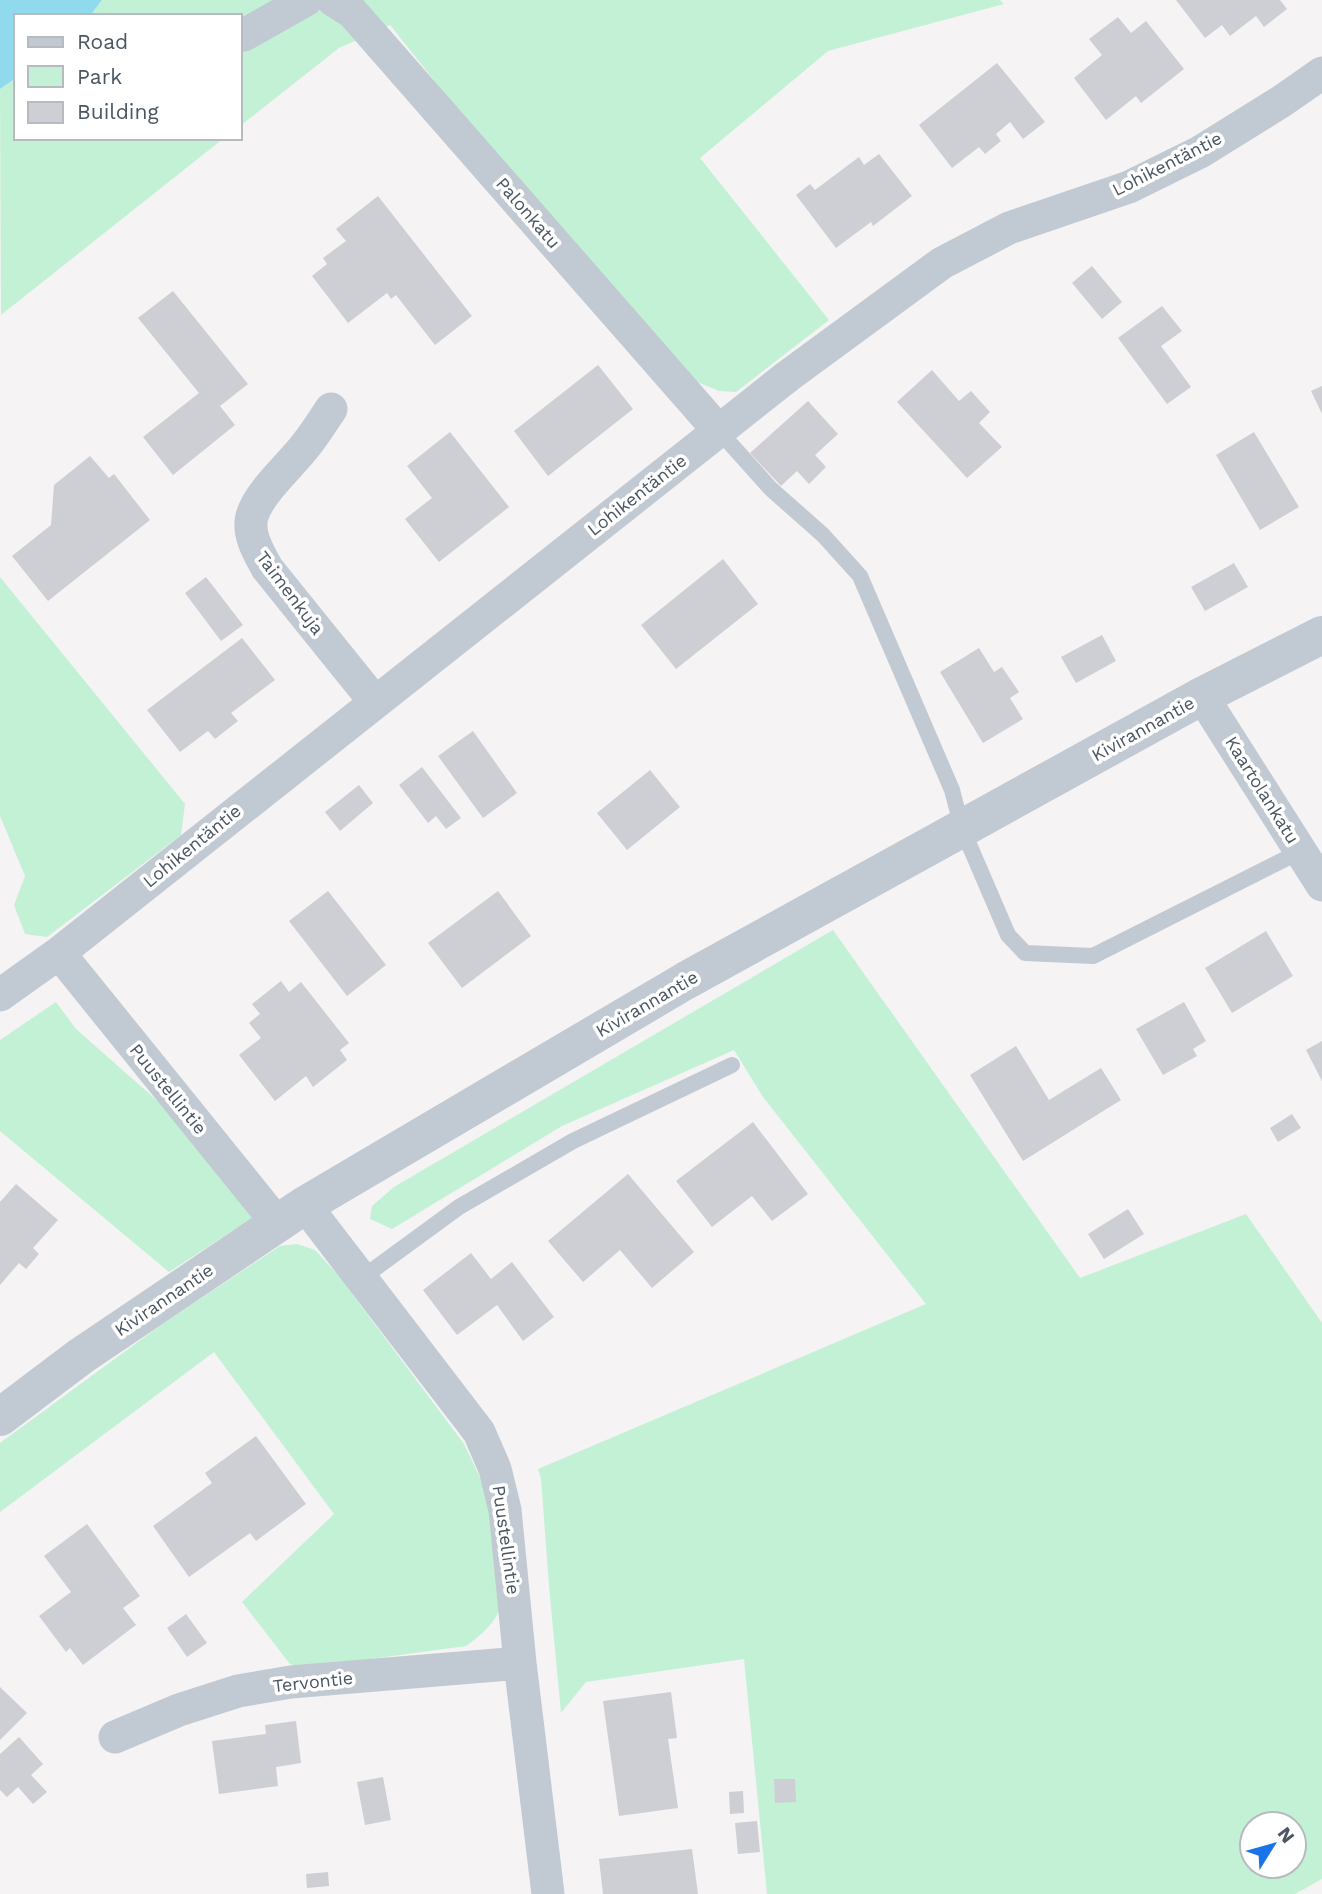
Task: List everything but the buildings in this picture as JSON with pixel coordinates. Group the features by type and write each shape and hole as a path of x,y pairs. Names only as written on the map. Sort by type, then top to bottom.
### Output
{"street":[{"path":"244,35 306,0"},
{"name":"Palonkatu","path":"333,0 352,12 719,430"},
{"name":"Lohikentäntie","path":"0,995 59,953 788,376 942,263 1009,228 1129,187 1200,152 1322,73"},
{"name":"Taimenkuja","path":"331,409 307,444 266,493 252,516 251,531 256,549 267,568 374,702"},
{"name":"Kivirannantie","path":"0,1417 81,1356 292,1214 673,988 1202,696 1322,635"},
{"name":"Kaartolankatu","path":"1202,696 1322,885"},
{"name":"Puustellintie","path":"59,953 292,1214 332,1243 362,1278 479,1432 495,1469 505,1510 548,1894"},
{"name":"Tervontie","path":"114,1737 179,1710 238,1691 292,1682 520,1662"}],"lane":[{"path":"719,430 771,489 823,535 860,576 953,790 961,828 1008,935 1025,953 1093,956 1301,851"},
{"path":"362,1278 459,1207 573,1141 732,1065"}],"green space":[{"path":"102,0 1000,0 1004,4 828,51 700,158 829,320 736,392 719,391 697,382 571,252 390,25 339,48 242,124 242,14 92,14"},
{"path":"14,79 14,140 221,140 1,315 0,89"},
{"path":"0,577 185,804 181,835 47,937 25,934 14,905 25,876 0,816"},
{"path":"833,930 1080,1278 1246,1214 1322,1323 1322,1879 1295,1894 767,1894 744,1659 586,1682 561,1713 541,1478 538,1469 926,1304 763,1097 734,1050 562,1126 392,1229 370,1219 372,1206 394,1187"},
{"path":"56,1002 76,1029 274,1204 169,1272 0,1131 0,1040"},
{"path":"297,1244 315,1250 338,1275 464,1444 486,1490 503,1602 488,1627 466,1646 304,1668 290,1664 242,1602 334,1514 214,1352 0,1512 0,1443 161,1325 280,1246"}],"water":[{"path":"0,0 102,0 92,14 14,14 14,79 0,89"}]}
